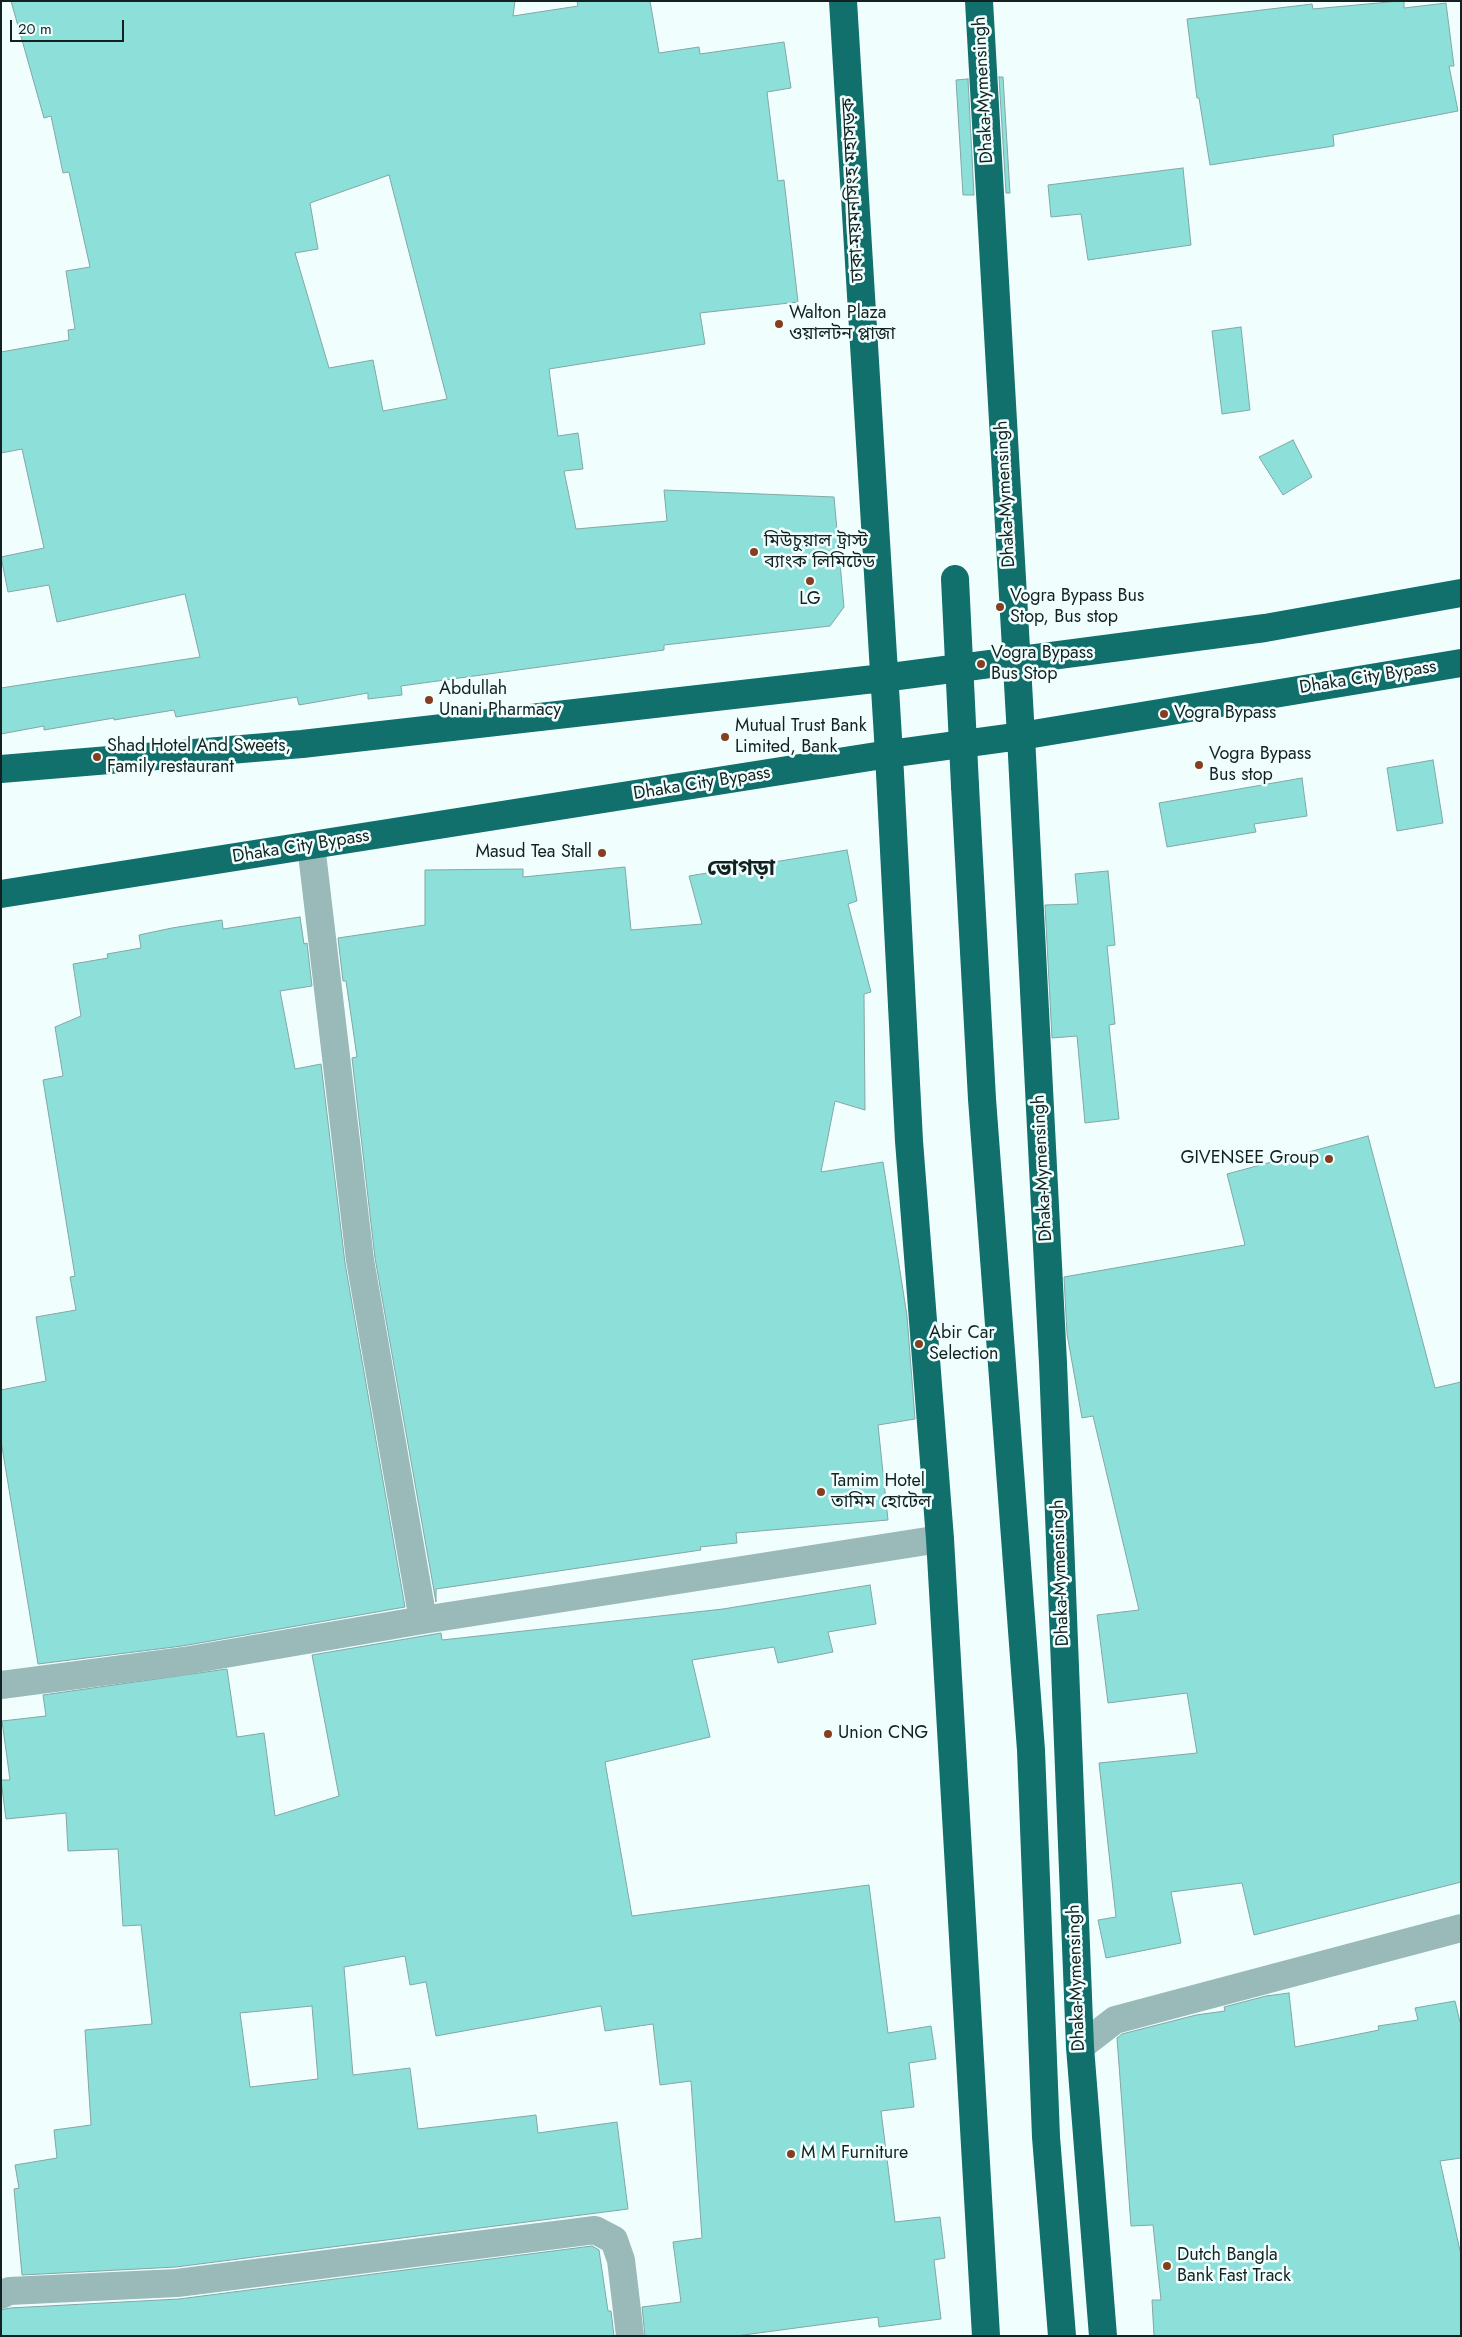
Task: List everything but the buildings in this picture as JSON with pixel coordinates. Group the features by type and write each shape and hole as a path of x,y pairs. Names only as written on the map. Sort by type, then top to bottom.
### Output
{"highway":[{"name":"ঢাকা-ময়মনসিংহ মহাসড়ক","path":"843,1 883,678"},
{"name":"Dhaka-Mymensingh","path":"979,1 1015,660 1021,736 1054,1373 1080,2047 1103,2336"},
{"path":"955,579 982,1099 1031,1750 1046,2137 1062,2336"},
{"path":"1,769 302,744 883,678 1265,628 1461,594"},
{"name":"Dhaka City Bypass","path":"1,894 889,754 1021,736 1461,663"},
{"path":"883,678 889,754 909,1141 940,1539 986,2336"}],"street":[{"path":"311,845 360,1260 423,1620"},
{"path":"1,1685 184,1661 423,1620 940,1539"},
{"path":"1080,2047 1115,2020 1461,1928"},
{"path":"1,2295 9,2291 177,2283 595,2230 614,2240 621,2260 630,2336"}],"place":[{"name":"Walton Plaza ওয়ালটন প্লাজা","path":"779,324"},
{"name":"মিউচুয়াল ট্রাস্ট ব্যাংক লিমিটেড","path":"754,552"},
{"name":"LG","path":"810,581"},
{"name":"Vogra Bypass Bus Stop, Bus stop","path":"1000,607"},
{"name":"Vogra Bypass Bus Stop","path":"981,664"},
{"name":"Abdullah Unani Pharmacy","path":"429,700"},
{"name":"Vogra Bypass","path":"1164,714"},
{"name":"Mutual Trust Bank Limited, Bank","path":"725,737"},
{"name":"Shad Hotel And Sweets, Family restaurant","path":"97,757"},
{"name":"Vogra Bypass Bus stop","path":"1199,765"},
{"name":"Masud Tea Stall","path":"602,853"},
{"name":"GIVENSEE Group","path":"1329,1159"},
{"name":"Abir Car Selection","path":"919,1344"},
{"name":"Tamim Hotel তামিম হোটেল","path":"821,1492"},
{"name":"Union CNG","path":"828,1734"},
{"name":"M M Furniture","path":"791,2154"},
{"name":"Dutch Bangla Bank Fast Track","path":"1167,2266"}],"district":[{"name":"ভোগড়া","path":"741,870"}]}
